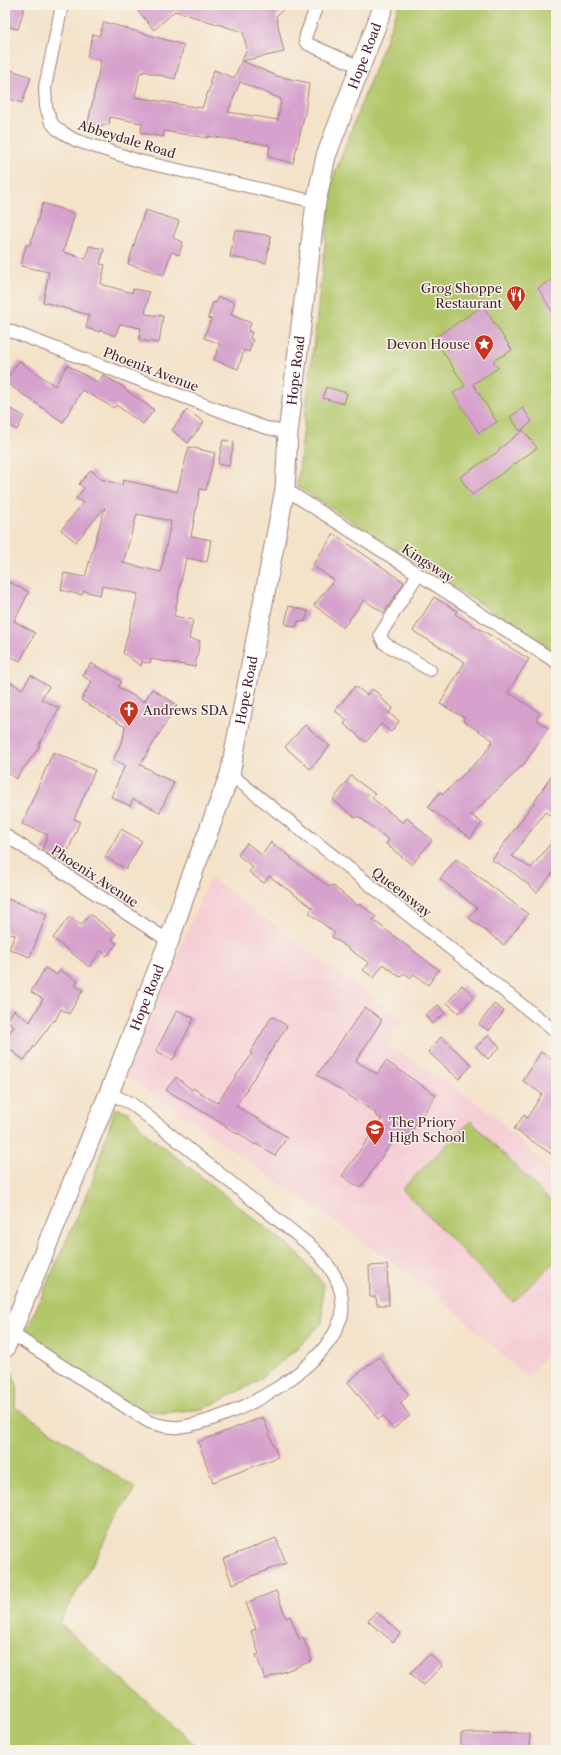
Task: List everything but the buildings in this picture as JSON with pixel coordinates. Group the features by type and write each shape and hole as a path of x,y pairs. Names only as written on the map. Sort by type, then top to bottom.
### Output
{"main road":[{"name":"Hope Road","path":"8,1341 169,941 188,883 230,774 285,489 288,433 316,202 326,156 384,5"}],"street":[{"name":"Abbeydale Road","path":"62,5 45,87 46,107 51,122 57,129 75,140 139,161 316,202"},
{"path":"317,5 305,40 308,44 360,68"},
{"name":"Phoenix Avenue","path":"5,329 263,427 288,433"},
{"name":"Kingsway","path":"285,489 556,662"},
{"path":"418,574 380,635 384,642 430,670"},
{"name":"Queensway","path":"230,774 556,1032"},
{"name":"Phoenix Avenue","path":"5,835 169,941"},
{"path":"8,1341 149,1422 164,1426 178,1427 220,1417 247,1406 286,1382 322,1351 334,1333 342,1315 342,1300 339,1283 328,1263 312,1247 132,1104 109,1093"}],"shaded area":[{"name":"The Priory High School","path":"210,877 404,1021 388,1045 450,1084 494,1115 556,1176 556,1340 528,1378 431,1289 126,1076"}],"green space":[{"path":"399,5 556,5 556,653 297,486 333,178"},
{"path":"115,1108 128,1112 148,1135 298,1253 323,1284 322,1323 297,1349 253,1384 203,1409 162,1413 136,1408 24,1336 92,1183"},
{"path":"471,1121 556,1207 556,1260 513,1302 402,1189"},
{"path":"10,1368 18,1388 15,1407 135,1488 59,1623 201,1750 5,1750 5,1379"}],"place":[{"name":"Grog Shoppe Restaurant","path":"516,312"},
{"name":"Devon House","path":"484,361"},
{"name":"Andrews SDA","path":"129,727"},
{"name":"The Priory High School","path":"375,1146"}]}
